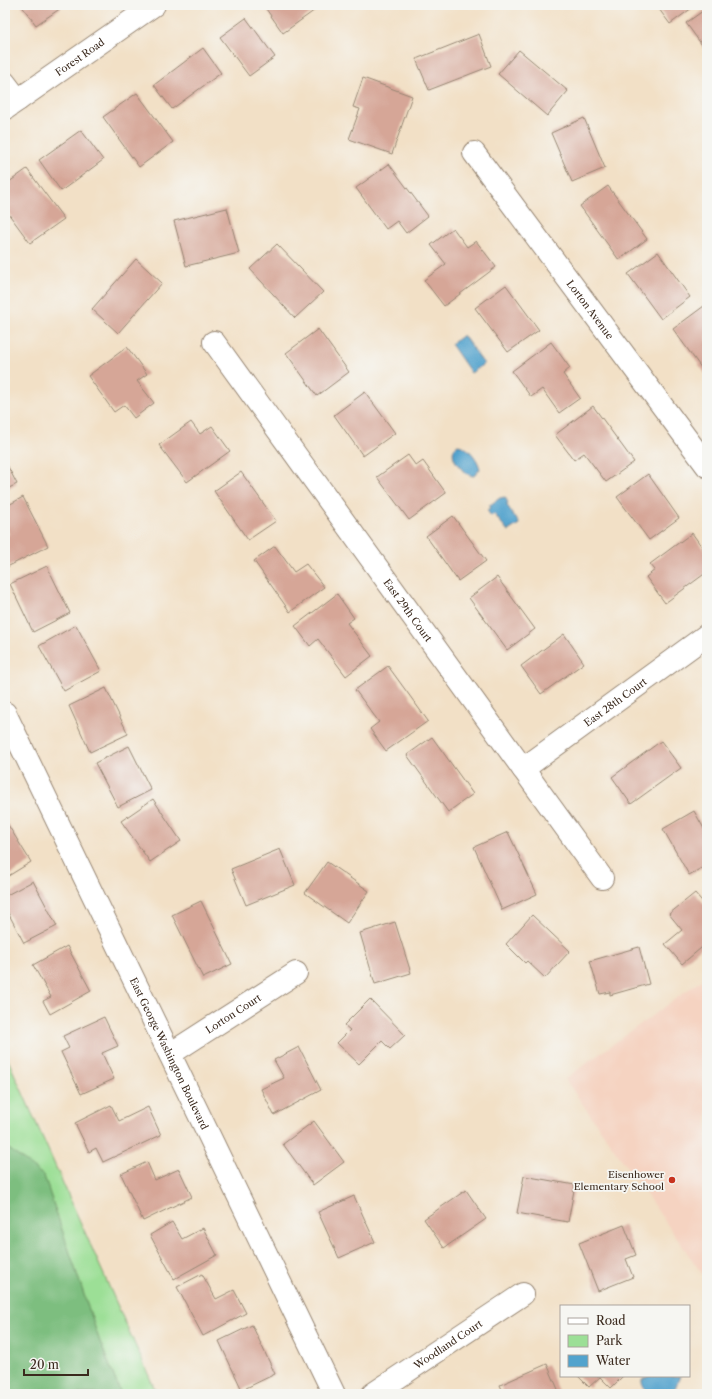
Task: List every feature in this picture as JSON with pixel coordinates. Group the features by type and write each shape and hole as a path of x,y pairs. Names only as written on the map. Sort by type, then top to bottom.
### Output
{"street":[{"name":"Forest Road","path":"9,97 154,5"},
{"name":"Lorton Avenue","path":"474,153 707,466"},
{"name":"East 29th Court","path":"214,342 602,878"},
{"name":"East 28th Court","path":"523,769 707,635"},
{"name":"East George Washington Boulevard","path":"5,713 334,1394"},
{"name":"Lorton Court","path":"170,1054 296,973"},
{"name":"Woodland Court","path":"373,1394 523,1294"}],"shaded area":[{"name":"Eisenhower Elementary School","path":"707,976 707,1281 565,1079"}],"green space":[{"path":"5,1053 157,1394 5,1394"},
{"path":"5,1146 44,1176 99,1339 121,1394 5,1394"}],"water":[{"path":"463,335 484,364 471,373 451,344"},
{"path":"458,445 469,450 477,461 480,469 474,476 465,472 457,464 453,453 454,449"},
{"path":"505,497 508,503 506,504 519,523 508,531 494,514 491,516 487,510 490,508 490,505 500,498"},
{"path":"647,1377 680,1377 673,1393 647,1394 642,1380"}],"building":[{"path":"21,5 59,5 61,8 36,25"},
{"path":"322,5 283,33 264,6"},
{"path":"656,5 696,5 670,24"},
{"path":"707,8 707,52 686,23"},
{"path":"246,18 275,57 249,76 220,37"},
{"path":"479,34 491,66 429,90 416,59"},
{"path":"203,48 221,73 172,109 154,85"},
{"path":"519,50 568,91 547,116 498,74"},
{"path":"363,78 412,96 392,154 349,139 360,109 353,107"},
{"path":"137,93 173,142 139,167 103,117"},
{"path":"584,118 605,168 572,182 551,133"},
{"path":"81,130 103,160 61,191 39,160"},
{"path":"389,164 428,216 406,233 397,221 386,229 356,188"},
{"path":"27,169 64,219 30,243 5,209 5,185"},
{"path":"608,186 647,239 619,260 580,206"},
{"path":"227,208 239,253 186,266 174,221"},
{"path":"453,228 467,247 476,241 496,267 444,306 424,280 446,264 431,245"},
{"path":"277,244 323,292 295,318 250,269"},
{"path":"658,252 690,297 661,319 628,274"},
{"path":"136,259 162,283 118,333 92,309"},
{"path":"506,285 539,330 508,352 475,308"},
{"path":"704,306 707,309 707,376 673,329"},
{"path":"318,329 349,372 317,396 286,353"},
{"path":"551,342 570,368 563,374 580,398 559,413 542,389 531,397 512,371"},
{"path":"127,347 147,374 137,381 154,403 134,418 124,405 114,412 88,376"},
{"path":"365,392 395,433 363,456 334,415"},
{"path":"593,406 634,462 606,482 584,453 574,460 555,435"},
{"path":"191,422 200,434 212,426 230,451 187,482 159,445"},
{"path":"408,455 416,466 423,461 446,493 409,520 377,477"},
{"path":"5,461 17,484 5,490"},
{"path":"241,472 276,521 248,540 214,491"},
{"path":"648,474 679,518 649,540 617,497"},
{"path":"23,497 48,546 5,568 5,536 9,534 5,526 5,507"},
{"path":"453,516 486,561 458,581 426,536"},
{"path":"692,533 707,554 707,572 665,603 646,577 655,570 650,564"},
{"path":"275,546 294,572 306,564 324,587 290,612 254,561"},
{"path":"47,566 70,613 33,632 10,584"},
{"path":"497,577 535,629 507,650 469,598"},
{"path":"337,594 354,618 347,623 372,656 346,676 318,639 310,646 295,626"},
{"path":"76,625 101,671 64,691 39,646"},
{"path":"564,634 584,663 541,694 521,666"},
{"path":"388,666 428,721 386,751 370,729 379,722 355,690"},
{"path":"106,688 128,734 90,752 69,706"},
{"path":"432,737 473,794 448,812 407,755"},
{"path":"661,741 681,768 631,804 612,777"},
{"path":"129,746 151,790 118,807 95,763"},
{"path":"153,799 181,841 150,862 121,821"},
{"path":"694,811 707,834 707,865 689,875 663,829"},
{"path":"5,820 31,862 5,878"},
{"path":"508,832 537,894 502,910 474,847"},
{"path":"280,849 295,885 246,905 231,869"},
{"path":"327,862 369,891 347,923 305,893"},
{"path":"33,881 57,926 24,943 5,907 5,896"},
{"path":"695,893 707,907 707,943 682,964 665,944 682,930 669,914"},
{"path":"201,901 232,964 203,978 172,915"},
{"path":"532,915 570,951 545,978 527,961 525,963 506,944"},
{"path":"395,922 411,973 375,984 360,933"},
{"path":"67,946 91,991 50,1014 43,1001 51,997 33,965"},
{"path":"639,947 649,984 610,995 610,992 600,994 590,961"},
{"path":"370,999 405,1035 390,1049 382,1041 359,1064 337,1043 350,1030 344,1025"},
{"path":"104,1017 118,1046 102,1053 114,1079 81,1094 61,1052 69,1048 63,1036"},
{"path":"299,1047 321,1090 274,1115 261,1089 284,1078 274,1060"},
{"path":"111,1105 119,1121 148,1107 161,1135 103,1162 96,1148 89,1152 75,1123"},
{"path":"314,1121 344,1162 313,1185 283,1144"},
{"path":"147,1162 155,1180 179,1169 192,1197 143,1221 121,1174"},
{"path":"524,1176 575,1185 568,1222 517,1213"},
{"path":"466,1190 486,1219 444,1248 424,1219"},
{"path":"354,1196 375,1242 339,1258 318,1212"},
{"path":"172,1222 182,1239 203,1228 217,1255 174,1279 150,1235"},
{"path":"624,1225 636,1255 626,1259 633,1277 598,1291 579,1243"},
{"path":"202,1274 216,1299 234,1290 246,1313 203,1336 177,1287"},
{"path":"252,1325 275,1374 242,1390 219,1341"},
{"path":"547,1364 560,1394 504,1394 500,1385"},
{"path":"579,1377 600,1377 589,1387"},
{"path":"600,1377 622,1377 611,1388"}],"place":[{"name":"Eisenhower Elementary School","path":"672,1180"}]}
